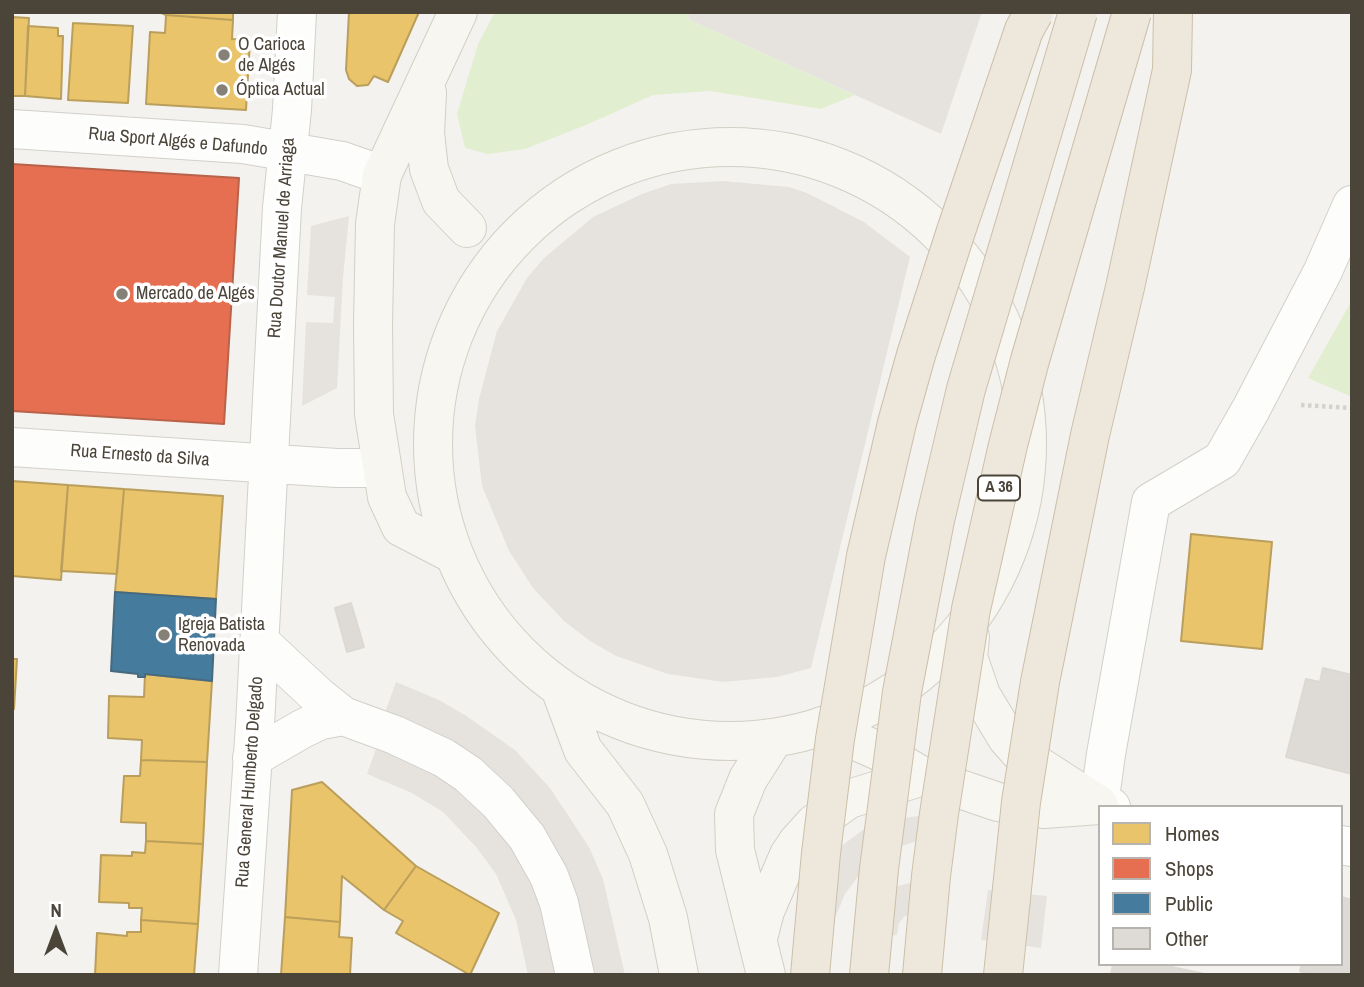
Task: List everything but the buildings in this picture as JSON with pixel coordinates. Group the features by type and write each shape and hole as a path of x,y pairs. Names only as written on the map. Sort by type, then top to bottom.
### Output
{"highway":[{"path":"810,975 821,853 837,725 853,624 877,508 897,423 941,278 1024,30 1034,12"},
{"path":"869,975 878,869 892,757 930,544 970,377 1078,12"},
{"name":"A 36","path":"922,975 930,876 971,609 1030,360 1132,12"},
{"path":"1003,975 1021,802 1040,682 1090,435 1172,70 1173,12"}],"street":[{"name":"Rua Doutor Manuel de Arriaga","path":"268,464 281,222 297,12"},
{"path":"453,554 401,527 387,497 374,404 373,325 375,224 382,176 458,12"},
{"path":"429,73 425,133 429,169 441,201 467,228"},
{"name":"Rua Sport Algés e Dafundo","path":"12,129 243,144 342,160 382,176"},
{"path":"714,147 765,149 814,159 870,182 920,216 963,260 996,310 1015,357 1025,407 1027,467 1021,506 1002,564 972,617 942,653 906,683 866,708 822,726 774,738 737,741 662,733 626,723 592,708 560,688 526,661 496,629 472,594 453,554 437,501 431,445 432,418 443,363 463,311 492,263 530,222 562,198 616,169 674,152 714,147"},
{"path":"382,176 440,215 467,228 493,234 530,222"},
{"path":"1105,805 1151,502 1222,460 1323,271 1352,205"},
{"name":"Rua Ernesto da Silva","path":"12,447 337,468 381,468"},
{"name":"Rua General Humberto Delgado","path":"238,975 268,464"},
{"path":"972,617 968,657 991,715 1013,746 1023,755 1103,805"},
{"path":"259,641 343,716 395,735 444,758 468,774 498,802 527,837 549,876 559,903 575,975"},
{"path":"560,688 583,750 625,804 648,854 668,918 679,975"},
{"path":"252,758 321,720 343,716"},
{"path":"822,726 883,752 922,776 998,802 1044,809 1098,806"},
{"path":"766,975 735,850 734,814 748,779 774,738"},
{"path":"758,938 765,911 789,855 815,823 849,799 922,776"}],"green space":[{"path":"495,12 690,12 688,19 855,95 821,109 710,91 653,95 525,149 488,154 465,148 457,114 478,44"},
{"path":"1352,300 1352,397 1308,378"}],"shaded area":[{"path":"690,12 982,12 941,134 688,19"},
{"path":"723,181 789,187 807,193 864,222 910,257 811,668 777,677 723,682 668,674 616,656 564,621 533,588 509,551 482,486 475,426 479,399 497,331 527,278 544,258 593,217 642,194 671,184"},
{"path":"349,216 337,388 302,406 306,322 333,323 335,297 307,295 311,226"},
{"path":"396,682 439,700 465,715 515,750 550,788 589,847 603,879 625,975 593,975 567,876 384,715"},
{"path":"377,746 432,769 484,811 509,841 531,877 560,975 528,975 516,920 496,874 477,848 443,812 412,793 367,774"},
{"path":"931,816 917,841 891,850 860,874 845,894 833,923 836,850 864,829 896,819"},
{"path":"914,882 913,912 899,923 897,935 881,937 886,895 898,886"},
{"path":"988,890 1047,896 1041,948 981,940"}],"place":[{"name":"O Carioca de Algés","path":"224,55"},
{"name":"Óptica Actual","path":"222,90"},
{"name":"Mercado de Algés","path":"122,294"},
{"name":"Igreja Batista Renovada","path":"164,635"}]}
